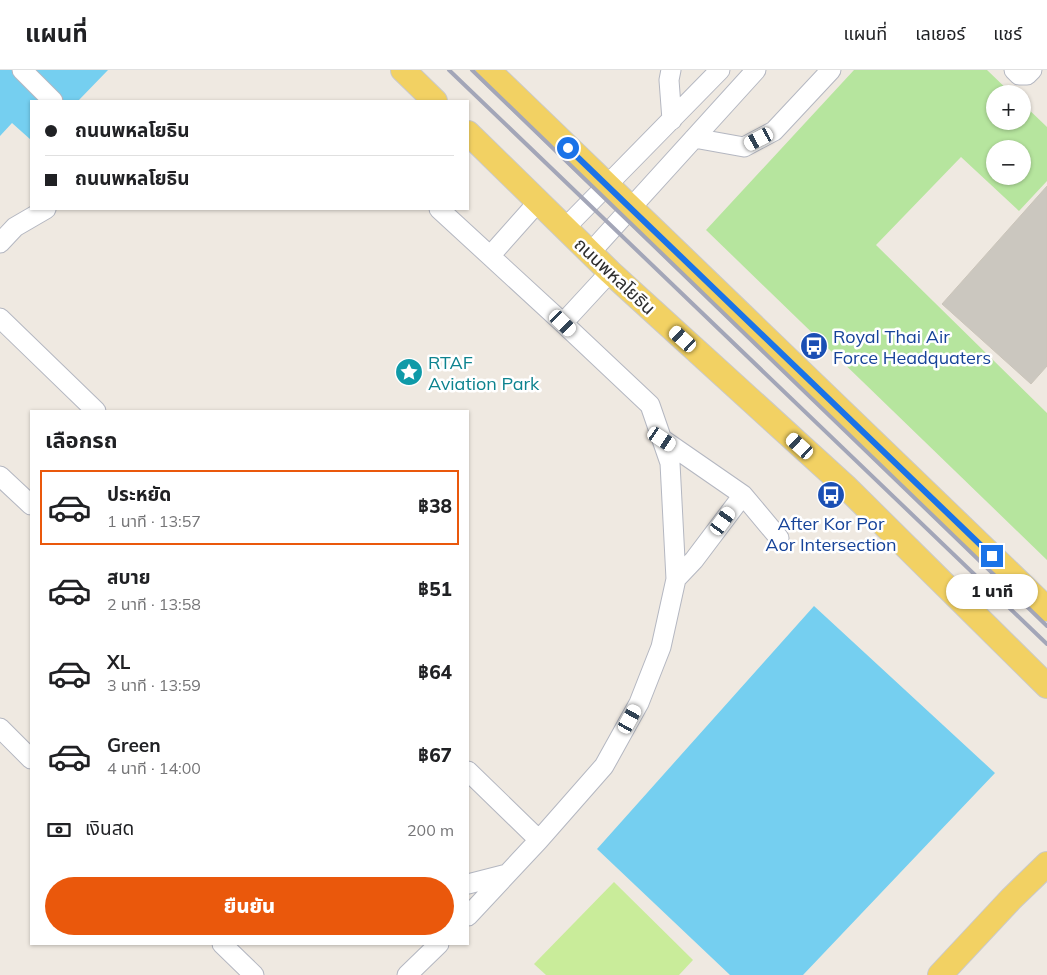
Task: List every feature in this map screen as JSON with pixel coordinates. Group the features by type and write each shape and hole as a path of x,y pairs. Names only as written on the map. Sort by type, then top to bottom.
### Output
{"main road":[{"path":"403,70 434,100"},
{"path":"488,70 1047,609"},
{"name":"ถนนพหลโยธิน","path":"469,134 610,272 844,486 1047,686"},
{"path":"940,975 1011,899 1047,864"}],"lane":[{"path":"22,70 52,100"},
{"path":"671,70 669,80 672,120"},
{"path":"566,228 720,70"},
{"path":"590,253 756,70"},
{"path":"694,138 744,147 774,131 830,70"},
{"path":"1014,70 1019,75 1027,75 1032,70"},
{"path":"490,256 538,202"},
{"path":"0,243 15,228 44,210"},
{"path":"440,210 650,405 670,463 676,579 661,646 639,703 604,766 539,840 469,915"},
{"path":"563,323 610,272"},
{"path":"0,318 95,410"},
{"path":"662,439 743,495 779,538"},
{"path":"0,476 30,505"},
{"path":"676,579 694,560 743,495"},
{"path":"0,728 30,757"},
{"path":"469,772 539,840"},
{"path":"469,884 507,874"},
{"path":"223,945 254,975"},
{"path":"412,974 438,945"}],"green space":[{"path":"854,70 987,70 1003,85 986,85 986,130 1031,130 1031,112 1047,127 1047,181 1019,211 991,185 1031,185 1031,140 986,140 986,180 961,157 876,245 1047,413 1047,560 706,230"},
{"path":"614,882 693,960 679,975 546,975 534,964"}],"water":[{"path":"0,70 108,70 79,100 30,100 30,139 12,123 0,136"},
{"path":"814,606 995,773 803,975 730,975 597,849"}],"building":[{"path":"1047,186 1047,366 1031,384 942,304"}],"railway":[{"path":"449,70 1047,644"},
{"path":"472,70 1047,626"}],"place":[{"name":"Royal Thai Air Force Headquaters","path":"814,346"},
{"name":"RTAF Aviation Park","path":"409,372"},
{"name":"After Kor Por Aor Intersection","path":"831,495"}],"route":[{"path":"568,148 992,556"}]}
